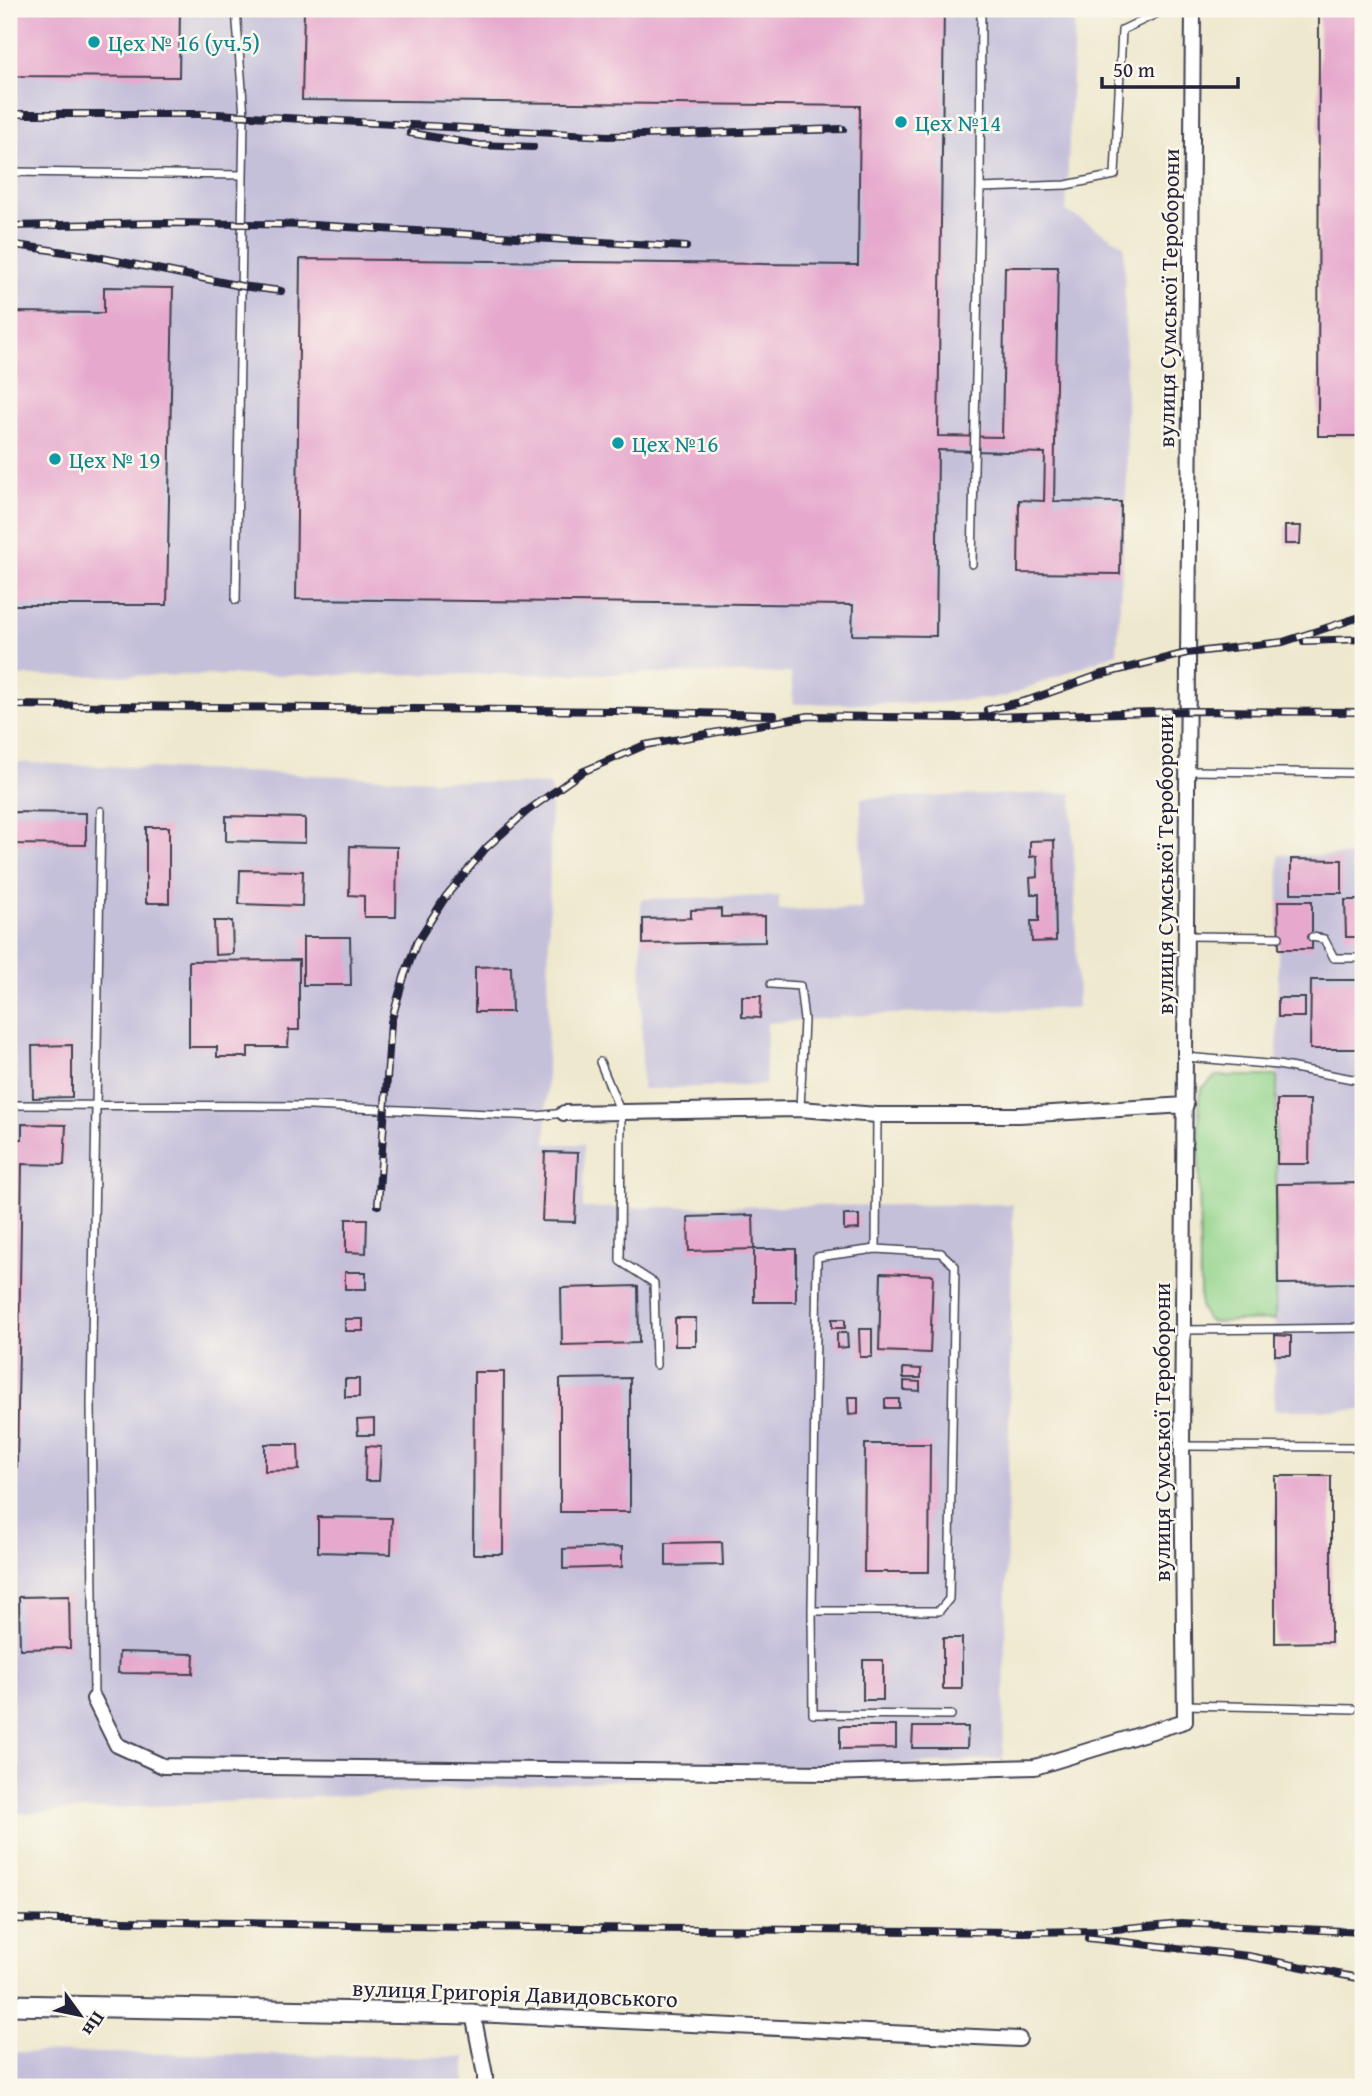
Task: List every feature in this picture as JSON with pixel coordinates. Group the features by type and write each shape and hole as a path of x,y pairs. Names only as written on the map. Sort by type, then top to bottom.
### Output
{"street":[{"name":"вулиця Сумської Тероборони","path":"93,1699 117,1745 163,1766 814,1773 1035,1767 1185,1721 1182,1446 1193,9"},
{"path":"564,1113 800,1109 877,1115 1019,1115 1186,1105"},
{"name":"вулиця Григорія Давидовського","path":"9,2005 473,2014 1018,2039"},
{"path":"473,2014 485,2087"}],"lane":[{"path":"236,9 244,116 236,600"},
{"path":"972,564 981,9"},
{"path":"980,188 1066,185 1115,175 1122,30 1166,9"},
{"path":"9,172 243,176"},
{"path":"1188,771 1363,773"},
{"path":"93,1699 91,1403 101,811"},
{"path":"1186,936 1279,937"},
{"path":"1312,937 1324,939 1334,958 1363,958"},
{"path":"771,984 800,986 804,1020 800,1109"},
{"path":"1186,1057 1278,1065 1363,1081"},
{"path":"600,1062 621,1113 620,1261 654,1283 656,1365"},
{"path":"9,1105 311,1106 537,1116 564,1113"},
{"path":"876,1249 877,1115"},
{"path":"812,1611 939,1611 949,1600 956,1266 941,1254 876,1249 817,1257 812,1611 813,1714 951,1715"},
{"path":"1184,1330 1363,1328"},
{"path":"1182,1446 1363,1447"},
{"path":"1184,1705 1353,1709"}],"shaded area":[{"path":"9,9 1075,9 1066,211 1124,245 1127,479 1117,653 1004,697 935,703 793,704 791,673 9,676"},
{"path":"9,762 551,785 546,1144 584,1144 583,1208 1013,1204 1003,1759 9,1814"},
{"path":"1072,793 1078,1008 866,1015 767,1023 765,1085 642,1089 641,899 779,896 779,910 862,909 861,798"},
{"path":"1279,855 1363,856 1363,1410 1274,1410"},
{"path":"9,2052 465,2057 465,2087 9,2087"}],"green space":[{"path":"1216,1076 1277,1076 1275,1320 1212,1322 1206,1319 1200,1306 1199,1098 1201,1089"}],"building":[{"name":"Цех № 16 (уч.5)","path":"9,9 180,9 179,77 9,76"},
{"name":"Цех №16","path":"304,9 944,9 938,436 1002,437 1005,267 1058,267 1054,501 1121,502 1120,574 1018,573 1019,500 1044,501 1045,453 938,450 936,636 852,635 853,605 296,599 300,259 858,265 860,106 302,100"},
{"path":"1319,9 1363,9 1363,436 1318,436"},
{"path":"104,287 173,288 167,605 9,605 9,312 104,313"},
{"path":"1285,526 1301,526 1300,544 1285,544"},
{"path":"9,812 86,813 86,845 9,844"},
{"path":"226,816 305,818 305,843 226,841"},
{"path":"146,827 169,827 169,903 146,903"},
{"path":"1054,840 1056,941 1032,942 1031,921 1039,921 1039,894 1031,894 1030,878 1038,877 1037,856 1030,857 1030,841"},
{"path":"350,846 397,847 396,917 364,917 364,896 349,895"},
{"path":"1291,859 1342,860 1342,893 1291,893"},
{"path":"240,870 303,871 302,906 239,904"},
{"path":"1345,900 1363,900 1363,937 1346,937"},
{"path":"1278,901 1312,901 1312,949 1279,949"},
{"path":"721,909 721,917 765,916 765,942 643,944 643,919 691,918 691,910"},
{"path":"214,921 232,921 233,954 215,955"},
{"path":"303,937 350,937 351,985 303,985"},
{"path":"299,960 299,1030 289,1030 288,1047 248,1047 248,1057 217,1057 217,1047 189,1047 189,961"},
{"path":"511,966 512,1012 475,1012 475,967"},
{"path":"1311,980 1363,980 1363,1049 1310,1049"},
{"path":"742,996 761,996 760,1018 742,1017"},
{"path":"1278,998 1305,998 1305,1017 1278,1017"},
{"path":"72,1045 72,1097 33,1098 32,1046"},
{"path":"1277,1100 1310,1100 1309,1164 1277,1164"},
{"path":"22,1124 66,1125 64,1165 22,1164 17,1467 9,1467 9,1139 22,1139"},
{"path":"545,1152 578,1153 575,1222 542,1221"},
{"path":"1363,1183 1363,1283 1278,1284 1277,1184"},
{"path":"753,1215 754,1249 689,1251 688,1217"},
{"path":"844,1215 859,1215 859,1229 844,1230"},
{"path":"346,1219 367,1219 366,1253 346,1252"},
{"path":"754,1249 796,1249 796,1302 754,1302"},
{"path":"345,1272 366,1272 366,1289 345,1289"},
{"path":"881,1273 933,1275 930,1353 879,1351"},
{"path":"638,1286 639,1343 562,1345 561,1288"},
{"path":"675,1318 696,1318 696,1346 675,1346"},
{"path":"345,1319 363,1319 363,1331 345,1331"},
{"path":"832,1319 845,1319 845,1328 832,1328"},
{"path":"859,1329 872,1329 872,1357 860,1357"},
{"path":"837,1333 847,1333 848,1347 837,1348"},
{"path":"1275,1335 1291,1336 1291,1355 1275,1355"},
{"path":"903,1368 921,1369 921,1378 903,1378"},
{"path":"474,1372 504,1372 503,1554 473,1554"},
{"path":"630,1378 630,1512 560,1512 560,1379"},
{"path":"345,1379 359,1379 359,1397 345,1397"},
{"path":"904,1381 920,1382 920,1391 904,1390"},
{"path":"848,1397 858,1397 858,1414 849,1415"},
{"path":"885,1399 899,1399 899,1408 885,1408"},
{"path":"374,1419 374,1435 358,1435 357,1420"},
{"path":"265,1444 298,1444 299,1470 265,1471"},
{"path":"865,1444 930,1444 929,1572 864,1572"},
{"path":"366,1446 381,1447 379,1481 365,1481"},
{"path":"1275,1476 1331,1476 1331,1642 1275,1643"},
{"path":"318,1517 392,1518 391,1554 318,1552"},
{"path":"722,1542 723,1565 666,1566 666,1543"},
{"path":"622,1547 622,1567 563,1569 563,1549"},
{"path":"69,1596 70,1648 20,1649 19,1597"},
{"path":"943,1638 962,1638 962,1689 943,1689"},
{"path":"119,1652 194,1654 193,1674 118,1673"},
{"path":"863,1660 883,1660 883,1700 863,1700"},
{"path":"840,1726 896,1726 896,1748 840,1749"},
{"path":"913,1727 968,1727 967,1748 912,1748"},
{"path":"9,1761 13,1761 11,1802 9,1802"}],"railway":[{"path":"9,114 217,114 608,136 843,129"},
{"path":"410,133 479,145 533,147"},
{"path":"9,226 163,223 313,225 686,247"},
{"path":"9,244 92,256 241,286 281,291"},
{"path":"987,710 1029,700 1099,675 1187,653 1283,642 1363,616"},
{"path":"1304,641 1363,639"},
{"path":"9,705 774,715"},
{"path":"378,1205 391,1022 417,942 446,896 486,848 527,811 582,772 645,745 809,716 957,718 1187,711 1363,712"},
{"path":"9,1919 468,1927 1022,1932 1094,1931 1181,1923 1363,1932"},
{"path":"1088,1938 1248,1956 1363,1979"}],"place":[{"name":"Цех № 16 (уч.5)","path":"94,42"},
{"name":"Цех №14","path":"901,122"},
{"name":"Цех №16","path":"618,443"},
{"name":"Цех № 19","path":"55,459"}]}
